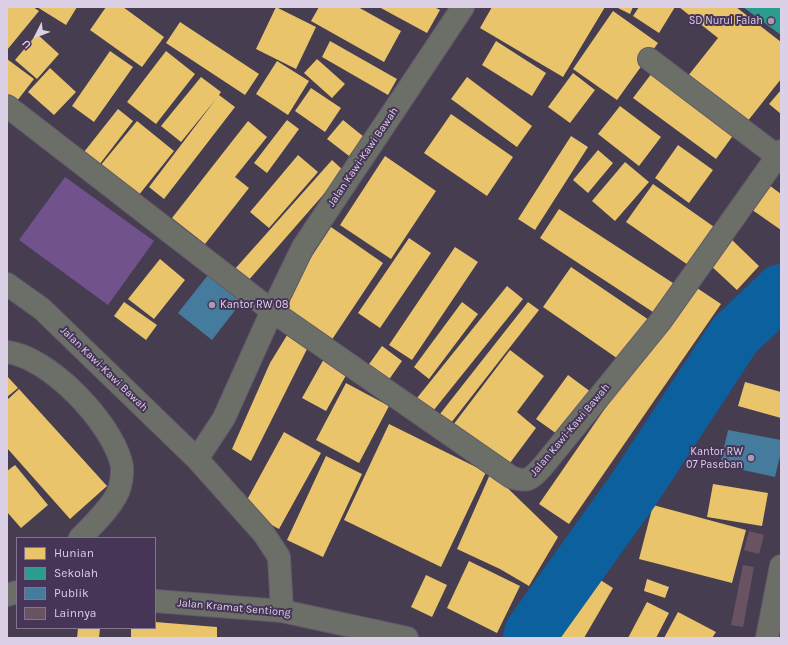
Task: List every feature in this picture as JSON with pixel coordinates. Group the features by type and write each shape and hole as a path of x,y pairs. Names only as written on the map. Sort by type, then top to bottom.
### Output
{"street":[{"name":"Jalan Kawi-Kawi Bawah","path":"197,459 224,418 272,311 303,247 463,7"},
{"path":"649,59 779,154"},
{"name":"Jalan Kawi-Kawi Bawah","path":"7,106 272,311 511,477 520,480 531,478 660,322 779,154"},
{"name":"Jalan Kawi-Kawi Bawah","path":"7,284 42,309 197,459 264,534 279,556 282,611"},
{"path":"7,352 15,353 48,368 75,393 98,418 119,457 121,468 119,491 100,517 81,537"},
{"path":"767,638 781,566"},
{"name":"Jalan Kramat Sentiong","path":"156,601 282,611 396,637"}],"shaded area":[{"path":"65,177 154,241 108,305 19,240"}],"building: Hunian":[{"path":"7,7 33,7 39,11 7,50"},
{"path":"37,7 77,7 66,25"},
{"path":"106,7 123,7 164,37 142,67 90,30"},
{"path":"276,7 316,27 296,69 256,49"},
{"path":"319,7 358,7 401,31 384,62 311,21"},
{"path":"379,7 434,7 440,10 427,33"},
{"path":"492,7 605,7 563,77 480,28"},
{"path":"616,7 633,7 630,14"},
{"path":"639,7 675,7 659,33 633,16"},
{"path":"679,7 736,7 781,42 781,79 743,127 684,81 718,38"},
{"path":"613,11 658,43 617,100 573,69"},
{"path":"180,22 259,74 245,95 166,43"},
{"path":"37,34 59,54 37,79 15,60"},
{"path":"330,41 397,79 388,95 322,57"},
{"path":"496,41 546,73 532,96 482,65"},
{"path":"110,51 133,67 94,122 72,106"},
{"path":"166,51 195,74 156,124 127,102"},
{"path":"7,59 34,79 13,106 7,101"},
{"path":"317,59 345,84 332,98 304,73"},
{"path":"277,61 309,81 288,115 256,94"},
{"path":"50,68 76,92 54,115 28,92"},
{"path":"655,69 737,130 716,159 633,98"},
{"path":"573,73 595,90 570,123 548,107"},
{"path":"201,77 221,92 219,95 235,107 164,199 149,187 216,99 181,142 161,126"},
{"path":"467,77 532,126 517,147 451,99"},
{"path":"311,88 341,108 325,132 295,111"},
{"path":"781,90 781,114 769,104"},
{"path":"620,106 661,137 639,166 598,134"},
{"path":"118,109 133,121 99,165 84,152"},
{"path":"451,114 513,157 487,196 424,153"},
{"path":"287,120 299,129 267,173 254,163"},
{"path":"343,120 364,137 349,156 327,139"},
{"path":"137,121 174,151 134,201 96,171"},
{"path":"248,121 267,137 235,177 249,188 205,244 172,218"},
{"path":"571,136 588,147 535,230 518,219"},
{"path":"678,145 713,170 689,203 655,178"},
{"path":"598,150 613,163 588,193 573,180"},
{"path":"298,155 318,172 269,228 250,212"},
{"path":"385,156 436,191 391,259 340,225"},
{"path":"332,160 344,171 247,282 234,270"},
{"path":"625,162 649,182 615,221 592,201"},
{"path":"765,182 781,194 781,230 748,207"},
{"path":"653,184 717,229 691,267 626,222"},
{"path":"559,209 676,285 656,314 540,238"},
{"path":"331,227 383,263 329,344 277,309"},
{"path":"409,238 431,253 380,328 358,313"},
{"path":"732,240 759,266 737,290 709,264"},
{"path":"455,247 478,262 412,360 389,345"},
{"path":"160,259 185,280 154,319 128,299"},
{"path":"571,267 652,322 624,363 543,307"},
{"path":"691,284 721,304 569,524 539,504"},
{"path":"507,286 523,299 429,416 413,403"},
{"path":"124,302 157,325 146,340 114,316"},
{"path":"462,302 478,314 429,379 414,367"},
{"path":"528,302 539,310 447,428 436,419"},
{"path":"289,332 310,343 251,461 232,449 270,363"},
{"path":"382,346 402,361 388,381 367,367"},
{"path":"510,350 544,376 517,412 536,428 504,471 450,429"},
{"path":"325,357 349,370 326,411 302,398"},
{"path":"568,375 595,395 564,439 536,419"},
{"path":"7,376 18,388 7,397"},
{"path":"745,382 781,392 781,418 738,406"},
{"path":"346,383 389,406 359,463 316,440"},
{"path":"19,389 107,486 70,519 7,448 7,400"},
{"path":"389,424 486,472 441,567 344,520"},
{"path":"284,432 321,453 279,529 242,509"},
{"path":"326,456 362,474 323,557 287,540"},
{"path":"15,465 48,505 21,528 7,512 7,471"},
{"path":"491,472 558,537 529,586 500,569 457,549"},
{"path":"713,484 768,493 762,526 707,517"},
{"path":"653,505 746,530 732,583 639,559"},
{"path":"469,561 520,586 497,633 447,608"},
{"path":"426,575 447,585 432,617 411,607"},
{"path":"594,576 613,588 584,638 558,638"},
{"path":"647,579 669,587 665,598 644,591"},
{"path":"647,602 669,613 656,638 628,638"},
{"path":"678,612 716,632 712,638 664,638"},
{"path":"156,622 217,627 217,638 131,638 131,629 156,629"},
{"path":"78,629 100,629 99,638 77,638"}],"building: Sekolah":[{"name":"SD Nurul Falah","path":"743,7 781,7 781,35"}],"building: Publik":[{"name":"Kantor RW 08","path":"212,270 246,296 212,340 178,313"},
{"name":"Kantor RW 07 Paseban","path":"728,430 781,440 781,452 775,477 720,465"}],"building: Lainnya":[{"path":"749,531 764,535 759,554 744,550"},
{"path":"743,565 754,567 743,627 731,625"}],"waterway":[{"path":"530,638 531,633 634,489 735,335 781,291"}],"place":[{"name":"SD Nurul Falah","path":"771,21"},
{"name":"Kantor RW 08","path":"212,305"},
{"name":"Kantor RW 07 Paseban","path":"751,458"}]}
